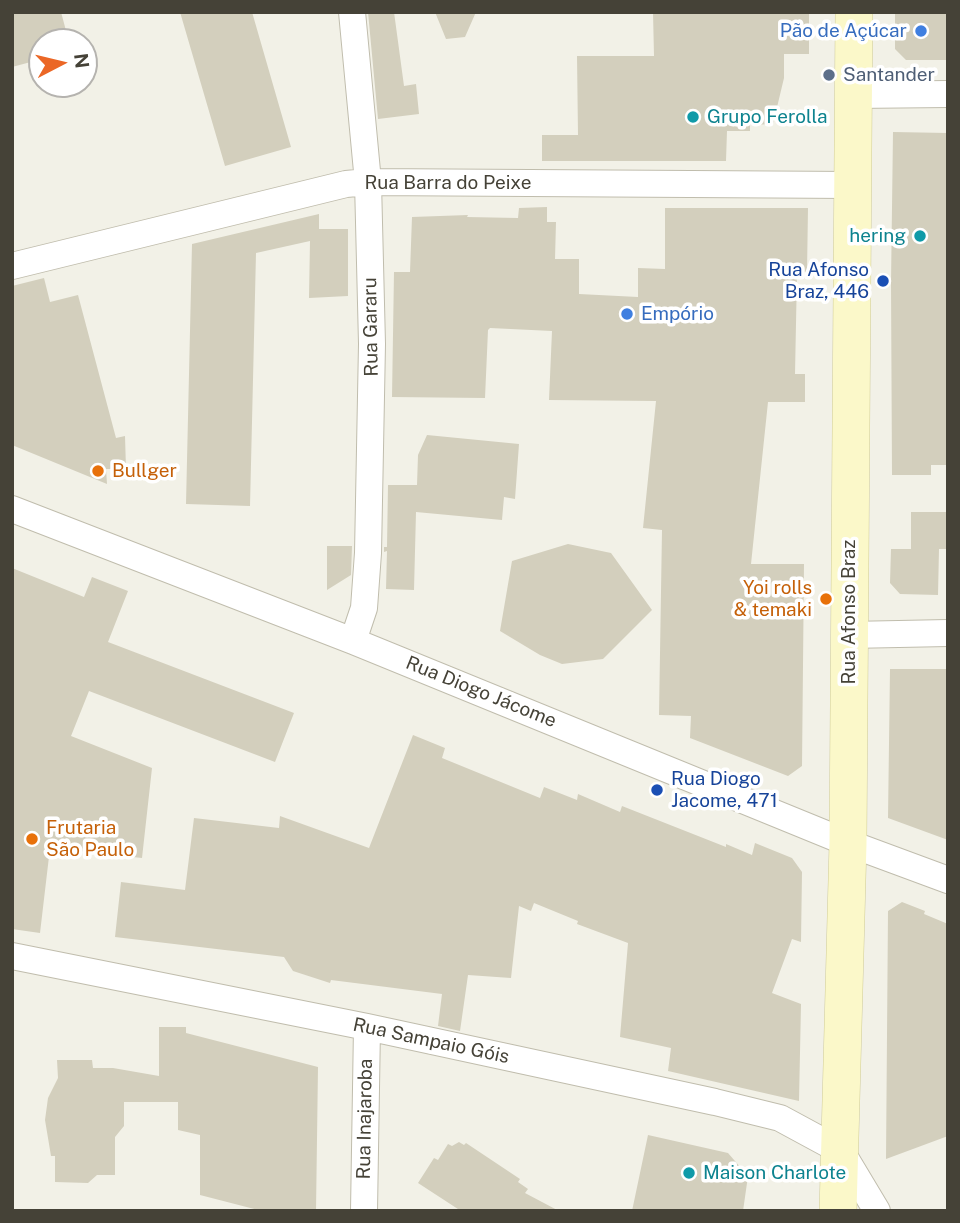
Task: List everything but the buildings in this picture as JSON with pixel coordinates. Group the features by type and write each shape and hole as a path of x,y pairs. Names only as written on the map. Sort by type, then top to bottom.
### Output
{"street":[{"name":"Rua Gararu","path":"352,12 368,182 372,344 368,552 364,608 353,641"},
{"name":"Rua Afonso Braz","path":"842,1204 848,843 854,12"},
{"path":"853,95 948,94"},
{"name":"Rua Barra do Peixe","path":"12,266 346,184 852,185"},
{"name":"Rua Diogo Jácome","path":"12,509 353,641 848,843 948,880"},
{"path":"849,635 948,633"},
{"name":"Rua Sampaio Góis","path":"12,956 367,1027 715,1102 780,1118 841,1151"},
{"name":"Rua Inajaroba","path":"364,1211 367,1027"},
{"path":"841,1151 877,1211"}],"place":[{"name":"Pão de Açúcar","path":"921,31"},
{"name":"Santander","path":"829,75"},
{"name":"Grupo Ferolla","path":"693,117"},
{"name":"hering","path":"920,236"},
{"name":"Rua Afonso Braz, 446","path":"883,281"},
{"name":"Empório","path":"627,314"},
{"name":"Bullger","path":"98,471"},
{"name":"Yoi rolls & temaki","path":"826,599"},
{"name":"Rua Diogo Jacome, 471","path":"657,790"},
{"name":"Frutaria São Paulo","path":"32,839"},
{"name":"Maison Charlote","path":"689,1173"}]}
